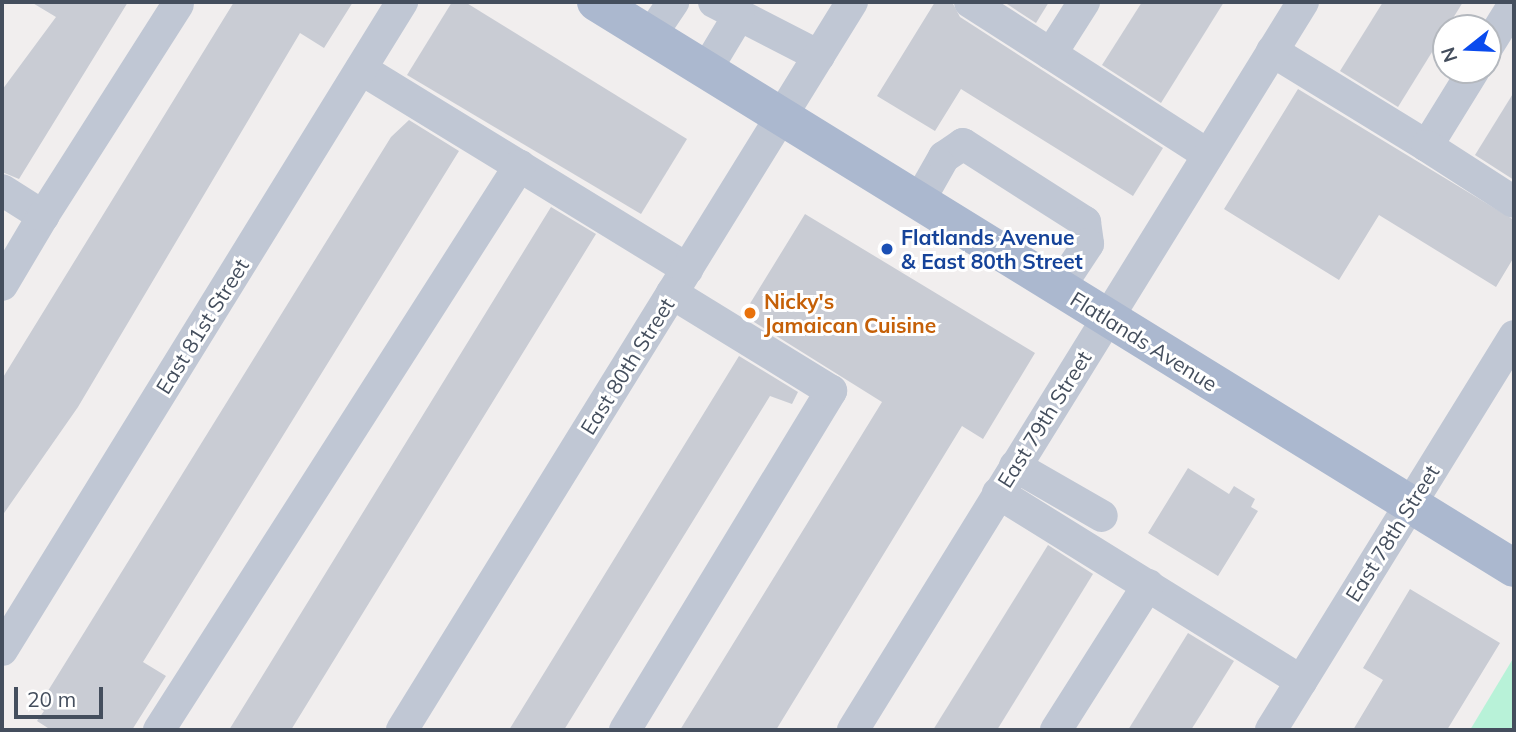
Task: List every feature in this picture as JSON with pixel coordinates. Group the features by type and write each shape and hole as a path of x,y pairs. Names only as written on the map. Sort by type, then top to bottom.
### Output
{"main road":[{"name":"Flatlands Avenue","path":"596,2 1514,568"}],"street":[{"name":"East 81st Street","path":"2,650 402,2"},
{"path":"650,36 673,2"},
{"name":"East 80th Street","path":"402,730 852,2"},
{"path":"970,2 1208,155"},
{"path":"1051,54 1084,2"},
{"name":"East 79th Street","path":"853,730 1303,2"},
{"path":"2,285 178,4"},
{"path":"1502,24 1514,4"},
{"path":"706,70 726,8 819,56"},
{"path":"1272,51 1514,202"},
{"path":"360,69 520,165 831,391 625,730"},
{"path":"1427,146 1465,84"},
{"path":"919,201 944,157 963,144 1086,222 1088,244 1059,288"},
{"path":"159,730 520,165"},
{"path":"2,190 43,216"},
{"name":"East 78th Street","path":"1270,730 1514,335"},
{"path":"1015,466 1102,516"},
{"path":"998,493 1301,681"},
{"path":"1056,730 1148,585"}],"green space":[{"path":"1514,657 1514,730 1470,730"}],"building":[{"path":"31,2 128,2 19,179 2,172 2,90 56,17"},
{"path":"234,2 353,2 324,48 300,33 78,407 2,516 2,379"},
{"path":"452,2 465,2 687,139 641,214 407,75"},
{"path":"935,2 952,2 960,17 1163,148 1133,196 961,89 935,131 877,96"},
{"path":"1004,2 1049,2 1036,23"},
{"path":"1142,2 1224,2 1161,103 1102,65"},
{"path":"1383,2 1463,2 1456,14 1432,14 1432,52 1398,107 1340,71"},
{"path":"1298,89 1514,220 1514,257 1496,287 1379,215 1339,280 1224,209"},
{"path":"1514,92 1514,180 1475,155"},
{"path":"409,120 459,151 143,662 166,676 132,730 51,730 37,721 44,711 38,707 391,137"},
{"path":"551,207 596,234 291,730 229,730"},
{"path":"805,214 1035,353 983,439 962,426 776,730 680,730 882,402 743,315"},
{"path":"739,356 798,392 792,404 770,396 564,730 509,730"},
{"path":"1188,468 1229,494 1234,486 1255,499 1251,507 1258,511 1218,576 1148,533"},
{"path":"1048,545 1093,574 997,730 933,730"},
{"path":"1410,589 1500,643 1447,730 1353,730 1383,680 1363,668"},
{"path":"1188,633 1234,661 1191,730 1128,730"}],"place":[{"name":"Flatlands Avenue & East 80th Street","path":"887,249"},
{"name":"Nicky's Jamaican Cuisine","path":"750,313"}]}
